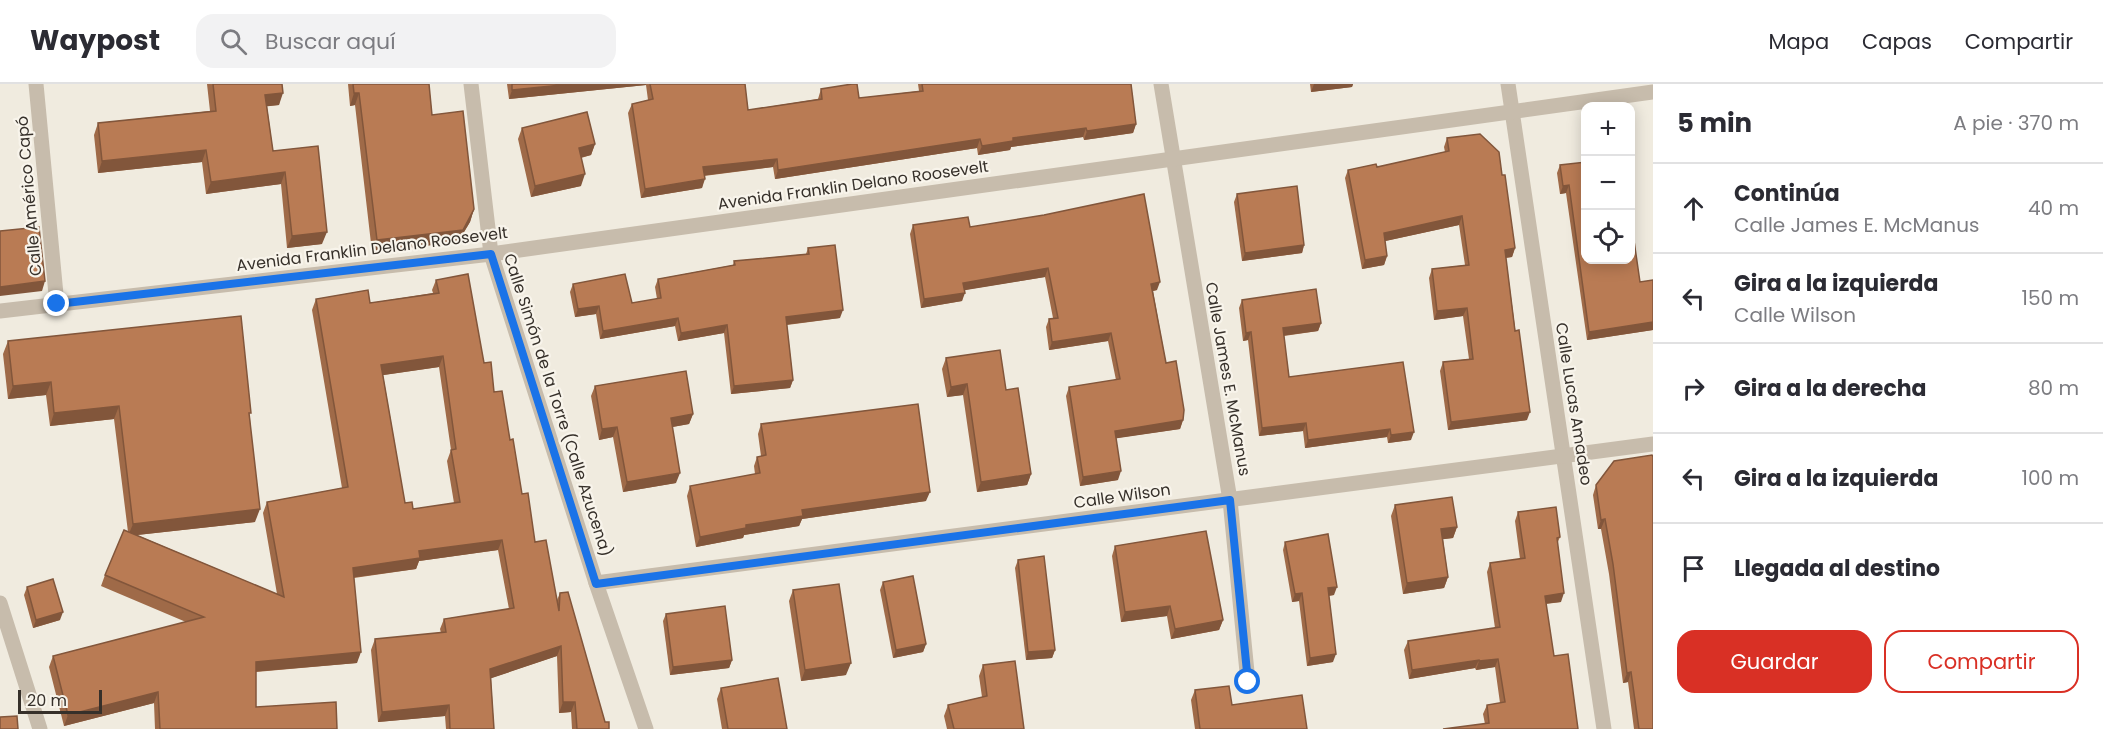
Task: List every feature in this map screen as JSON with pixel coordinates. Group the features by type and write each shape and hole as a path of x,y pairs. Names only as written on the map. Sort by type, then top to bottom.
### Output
{"street":[{"name":"Calle Américo Capó","path":"36,84 57,304"},
{"name":"Calle Simón de la Torre (Calle Azucena)","path":"471,84 491,254 596,584 646,729"},
{"name":"Calle James E. McManus","path":"1161,84 1230,500 1248,682"},
{"name":"Calle Lucas Amadeo","path":"1508,84 1604,729"},
{"name":"Avenida Franklin Delano Roosevelt","path":"0,311 491,254 1653,92"},
{"name":"Calle Wilson","path":"596,584 1653,444"},
{"path":"0,603 40,729"}],"building":[{"path":"213,84 282,84 283,93 265,95 273,151 318,146 327,232 292,236 285,172 211,182 206,150 102,161 98,123 216,111"},
{"path":"353,84 429,84 432,115 463,111 474,209 463,230 377,240 359,93 354,93"},
{"path":"512,84 571,84 512,90"},
{"path":"650,84 745,84 748,110 822,99 821,89 852,84 857,84 859,98 923,91 922,84 1131,84 1136,124 1013,138 1013,141 982,146 980,139 778,170 777,159 703,167 705,179 645,189 632,104 653,99"},
{"path":"587,112 595,144 579,148 585,174 535,186 522,128"},
{"path":"1480,134 1499,152 1502,175 1505,175 1515,248 1505,250 1515,331 1519,330 1530,412 1451,422 1443,362 1473,359 1467,308 1437,311 1432,269 1469,265 1462,216 1384,233 1387,256 1365,260 1348,170 1376,164 1377,167 1449,151 1447,138"},
{"path":"1581,163 1581,264 1635,264 1635,248 1640,282 1653,280 1653,322 1589,332 1569,185 1563,186 1560,165"},
{"path":"1297,186 1304,245 1245,253 1237,194"},
{"path":"1144,194 1160,282 1151,284 1166,363 1176,361 1184,410 1183,420 1115,431 1121,471 1083,477 1069,387 1120,379 1111,333 1052,342 1049,319 1058,318 1048,268 963,283 965,293 924,299 913,225 968,217 970,227 1044,215"},
{"path":"39,227 45,281 0,287 0,231"},
{"path":"835,245 843,310 786,317 793,380 734,386 727,325 681,333 678,318 603,331 599,306 578,309 573,284 625,274 632,303 661,298 658,279 735,265 734,261 809,254 808,248"},
{"path":"468,274 484,363 491,362 494,392 502,391 522,494 528,493 535,542 546,540 559,611 560,593 568,592 605,722 609,722 609,729 577,729 575,702 563,702 561,646 490,669 494,729 450,729 449,705 382,712 375,639 446,632 444,619 514,608 502,540 419,551 420,558 353,568 361,652 256,662 256,707 336,702 337,729 160,729 158,692 68,715 53,656 204,617 105,575 124,530 284,597 267,502 348,487 316,299 368,290 370,303 439,293 436,280","holes":["443,356 456,449 451,450 460,502 413,509 412,502 405,503 381,365"]},
{"path":"1316,289 1321,323 1283,328 1289,377 1403,362 1414,432 1391,435 1390,429 1308,440 1306,423 1262,428 1251,332 1246,333 1242,300"},
{"path":"241,316 260,509 133,524 119,406 54,413 51,382 13,386 8,341"},
{"path":"1000,350 1006,390 1018,388 1031,474 981,482 967,384 951,387 946,358"},
{"path":"686,371 693,414 671,418 680,473 627,482 617,427 602,429 595,386"},
{"path":"918,404 930,492 802,510 803,516 746,525 746,528 700,537 690,486 760,473 757,457 766,455 761,424"},
{"path":"1652,455 1653,729 1639,729 1631,672 1627,673 1613,564 1605,519 1601,520 1596,485 1614,461"},
{"path":"1452,497 1457,527 1441,529 1448,577 1407,583 1395,505"},
{"path":"1556,507 1560,537 1557,538 1564,593 1545,596 1554,656 1568,654 1578,729 1443,729 1489,723 1487,705 1505,702 1498,659 1412,670 1408,641 1500,627 1490,563 1525,558 1518,512"},
{"path":"1206,531 1223,620 1175,629 1170,606 1125,612 1115,546"},
{"path":"1328,534 1337,587 1328,588 1336,654 1310,658 1302,593 1295,594 1285,542"},
{"path":"1044,556 1055,650 1028,652 1018,560"},
{"path":"913,576 926,644 896,650 883,582"},
{"path":"53,579 63,612 36,620 27,587"},
{"path":"839,584 851,663 805,670 793,590"},
{"path":"725,606 732,660 673,667 666,614"},
{"path":"1015,661 1024,729 954,729 948,705 987,696 983,665"},
{"path":"778,678 787,729 728,729 721,688"},
{"path":"1229,686 1232,705 1302,695 1307,729 1200,729 1195,690"},
{"path":"17,716 18,729 0,729 0,717"}],"route":[{"path":"57,304 491,254 596,584 1230,500 1248,682"}]}
